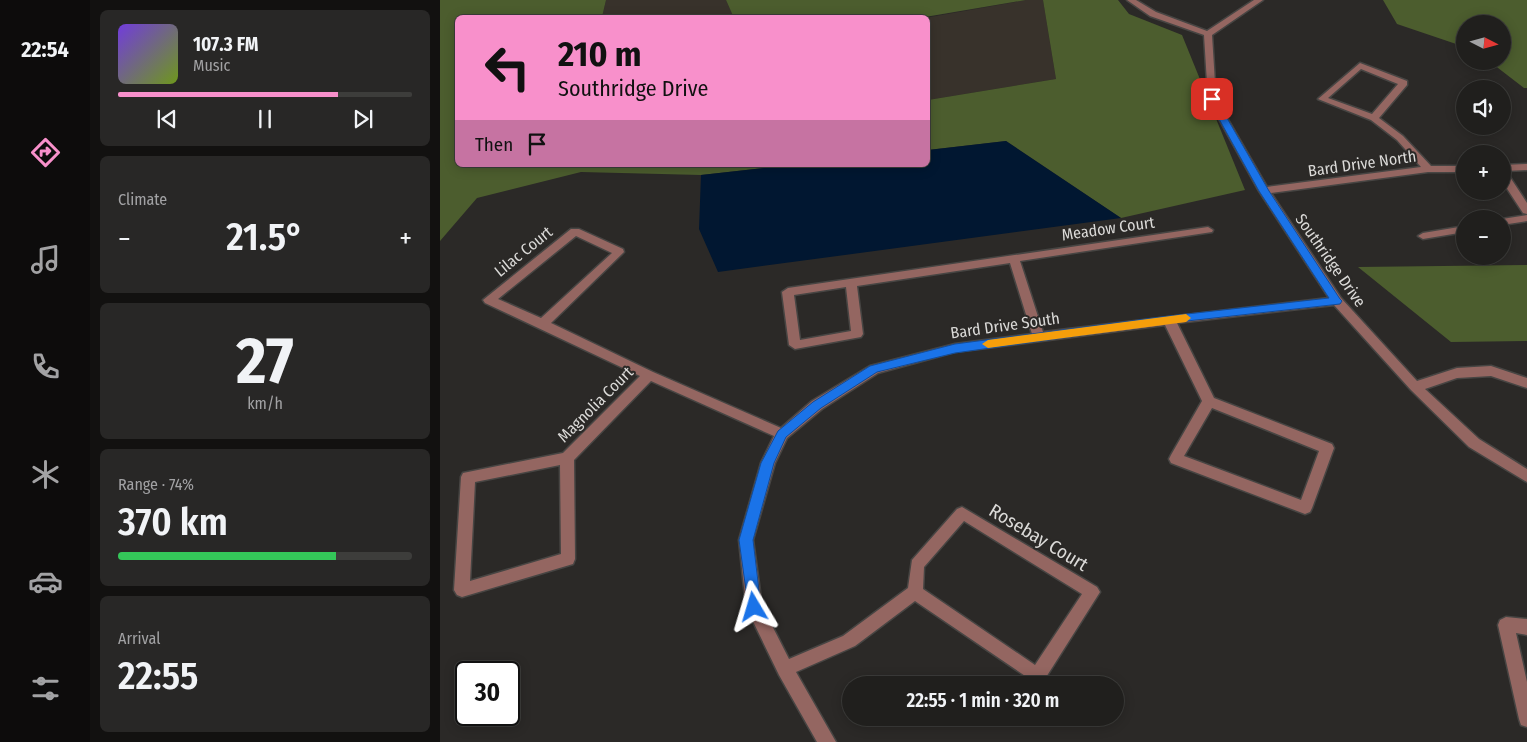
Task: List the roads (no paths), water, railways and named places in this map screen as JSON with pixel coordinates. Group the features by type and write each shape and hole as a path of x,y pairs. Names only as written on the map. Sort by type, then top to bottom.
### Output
{"street":[{"path":"1131,0 1153,14 1208,34 1259,0"},
{"name":"Southridge Drive","path":"1208,34 1212,99 1264,191 1337,301 1415,387 1474,443 1527,476"},
{"path":"1374,118 1404,83 1360,66 1322,99 1374,118 1400,138 1428,169"},
{"path":"1511,168 1527,167"},
{"name":"Bard Drive North","path":"1264,191 1428,169 1456,168"},
{"path":"1511,186 1527,211"},
{"path":"1511,221 1527,218"},
{"name":"Meadow Court","path":"851,282 857,334 795,345 788,292 851,282 1208,230"},
{"path":"1423,236 1456,230"},
{"name":"Lilac Court","path":"543,324 619,252 575,231 488,300 782,434"},
{"path":"1014,259 1039,337"},
{"name":"Bard Drive South","path":"827,742 785,669 754,607 746,540 768,463 782,434 817,405 874,369 955,348 1169,320 1337,301"},
{"path":"1169,320 1209,401 1327,448 1305,508 1176,460 1209,401"},
{"path":"1415,387 1457,373 1491,371 1527,383"},
{"name":"Magnolia Court","path":"567,458 568,559 462,590 468,477 567,458 649,375"},
{"name":"Rosebay Court","path":"962,513 1092,592 1037,676 915,592 917,565 962,513"},
{"path":"785,669 849,641 915,592"},
{"path":"1527,627 1506,625 1527,719"}],"water":[{"path":"1006,141 1121,218 718,272 699,229 701,175 774,167 930,167 930,150"}]}
